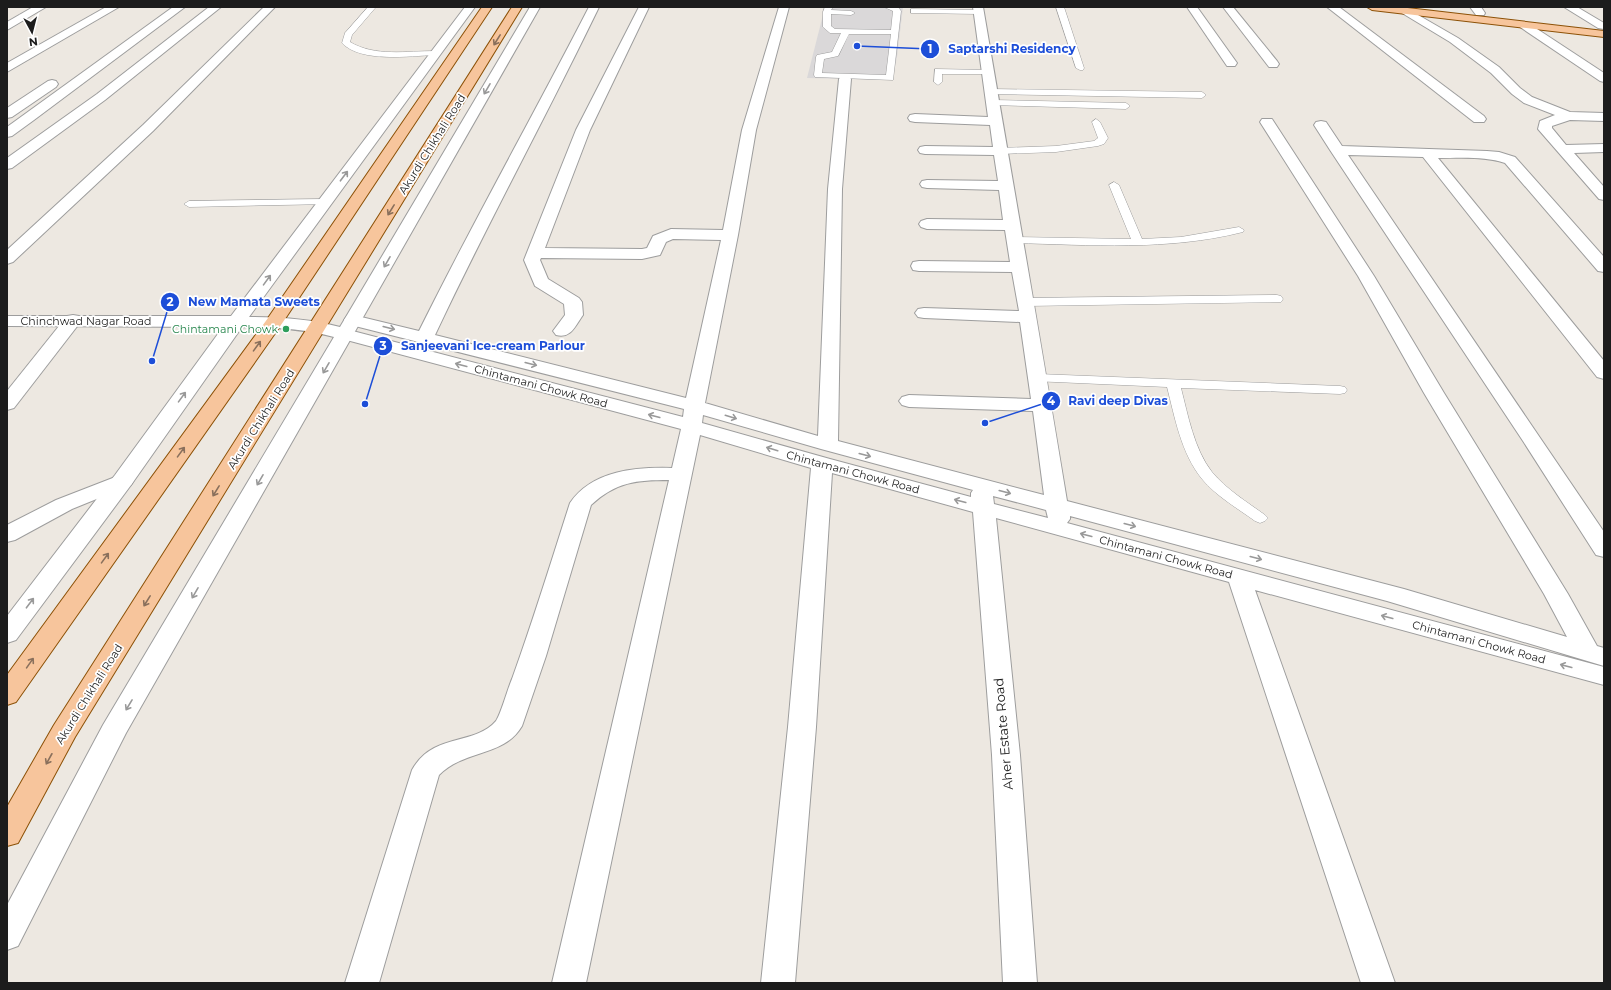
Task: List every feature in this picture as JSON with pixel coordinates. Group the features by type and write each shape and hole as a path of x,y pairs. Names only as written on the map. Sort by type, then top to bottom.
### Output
{"main road":[{"path":"7,695 278,316 487,7"},
{"name":"Akurdi Chikhali Road","path":"7,834 64,732 323,321 517,7"},
{"path":"1372,7 1524,25 1603,29"},
{"path":"1426,7 1478,10 1603,29"}],"street":[{"path":"7,27 42,7"},
{"path":"7,68 114,7"},
{"path":"7,133 67,91 180,7"},
{"path":"7,165 101,97 216,7"},
{"path":"7,259 148,128 270,7"},
{"path":"7,634 123,480 237,321 470,7"},
{"path":"7,936 113,732 535,7"},
{"path":"426,337 460,264 555,85 594,7"},
{"path":"562,331 574,315 573,302 541,282 532,260 582,130 644,7"},
{"path":"570,983 681,474 730,235 749,130 784,7"},
{"path":"1192,7 1231,63"},
{"path":"1228,7 1273,64"},
{"path":"1332,7 1479,119"},
{"path":"1569,7 1603,29"},
{"path":"978,9 1013,233 1038,378 1058,517"},
{"path":"1406,11 1454,40 1495,70 1516,91 1528,100 1568,116 1604,117"},
{"path":"1524,25 1604,78"},
{"path":"778,983 825,455 835,189 845,79"},
{"path":"7,114 47,87 67,91"},
{"path":"1604,108 1568,116 1545,124 1545,130 1604,196"},
{"path":"915,118 995,121"},
{"path":"1266,122 1366,276 1434,393 1556,594 1596,655"},
{"path":"1321,125 1452,324 1533,441 1604,550"},
{"path":"1563,149 1604,148"},
{"path":"925,150 1000,151"},
{"path":"1337,150 1487,155 1498,156 1510,160 1556,210 1604,267"},
{"path":"1426,152 1604,374"},
{"path":"927,184 1006,186"},
{"path":"927,224 1013,233"},
{"path":"535,253 642,254 654,252 659,239 671,234 730,235"},
{"path":"919,266 1020,267"},
{"path":"924,313 1027,309"},
{"name":"Chintamani Chowk Road","path":"237,321 278,316 323,321 693,416"},
{"path":"7,404 73,320"},
{"name":"Chinchwad Nagar Road","path":"7,321 237,321"},
{"name":"Chintamani Chowk Road","path":"349,327 426,337 825,455 1058,517 1395,595 1596,655"},
{"path":"909,401 1041,405"},
{"path":"362,983 426,770 437,759 452,751 494,738 508,726 533,656 582,503 592,491 612,480 636,474 681,474"},
{"path":"7,535 34,518 69,501 123,480"},
{"name":"Aher Estate Road","path":"982,497 1006,755 1020,983"},
{"name":"Chintamani Chowk Road","path":"1058,517 1240,577 1604,676"},
{"path":"1240,577 1378,983"}],"lane":[{"path":"372,7 348,35 346,43 363,51 387,53 435,53"},
{"path":"846,31 835,54 820,56 818,75 890,78 897,11 895,8 888,7"},
{"path":"1060,7 1080,68"},
{"path":"914,11 978,9"},
{"path":"851,13 828,10 826,27 833,31 894,32"},
{"path":"938,82 938,70 988,72"},
{"path":"992,98 1202,95"},
{"path":"992,98 1126,106"},
{"path":"1000,151 1064,148 1095,144 1100,142 1103,138 1096,122"},
{"path":"1114,185 1138,242"},
{"path":"189,204 325,202"},
{"path":"1013,233 1138,242 1181,240 1239,230"},
{"path":"1027,309 1277,299"},
{"path":"1038,378 1340,390"},
{"path":"1172,384 1195,455 1207,475 1227,493 1260,518"}],"shaded area":[{"path":"825,7 903,7 897,57 892,80 807,78"}],"place":[{"name":"Saptarshi Residency","path":"857,46"},
{"name":"Chintamani Chowk","path":"286,329"},
{"name":"New Mamata Sweets","path":"152,361"},
{"name":"Sanjeevani Ice-cream Parlour","path":"365,404"},
{"name":"Ravi deep Divas","path":"985,423"}]}
